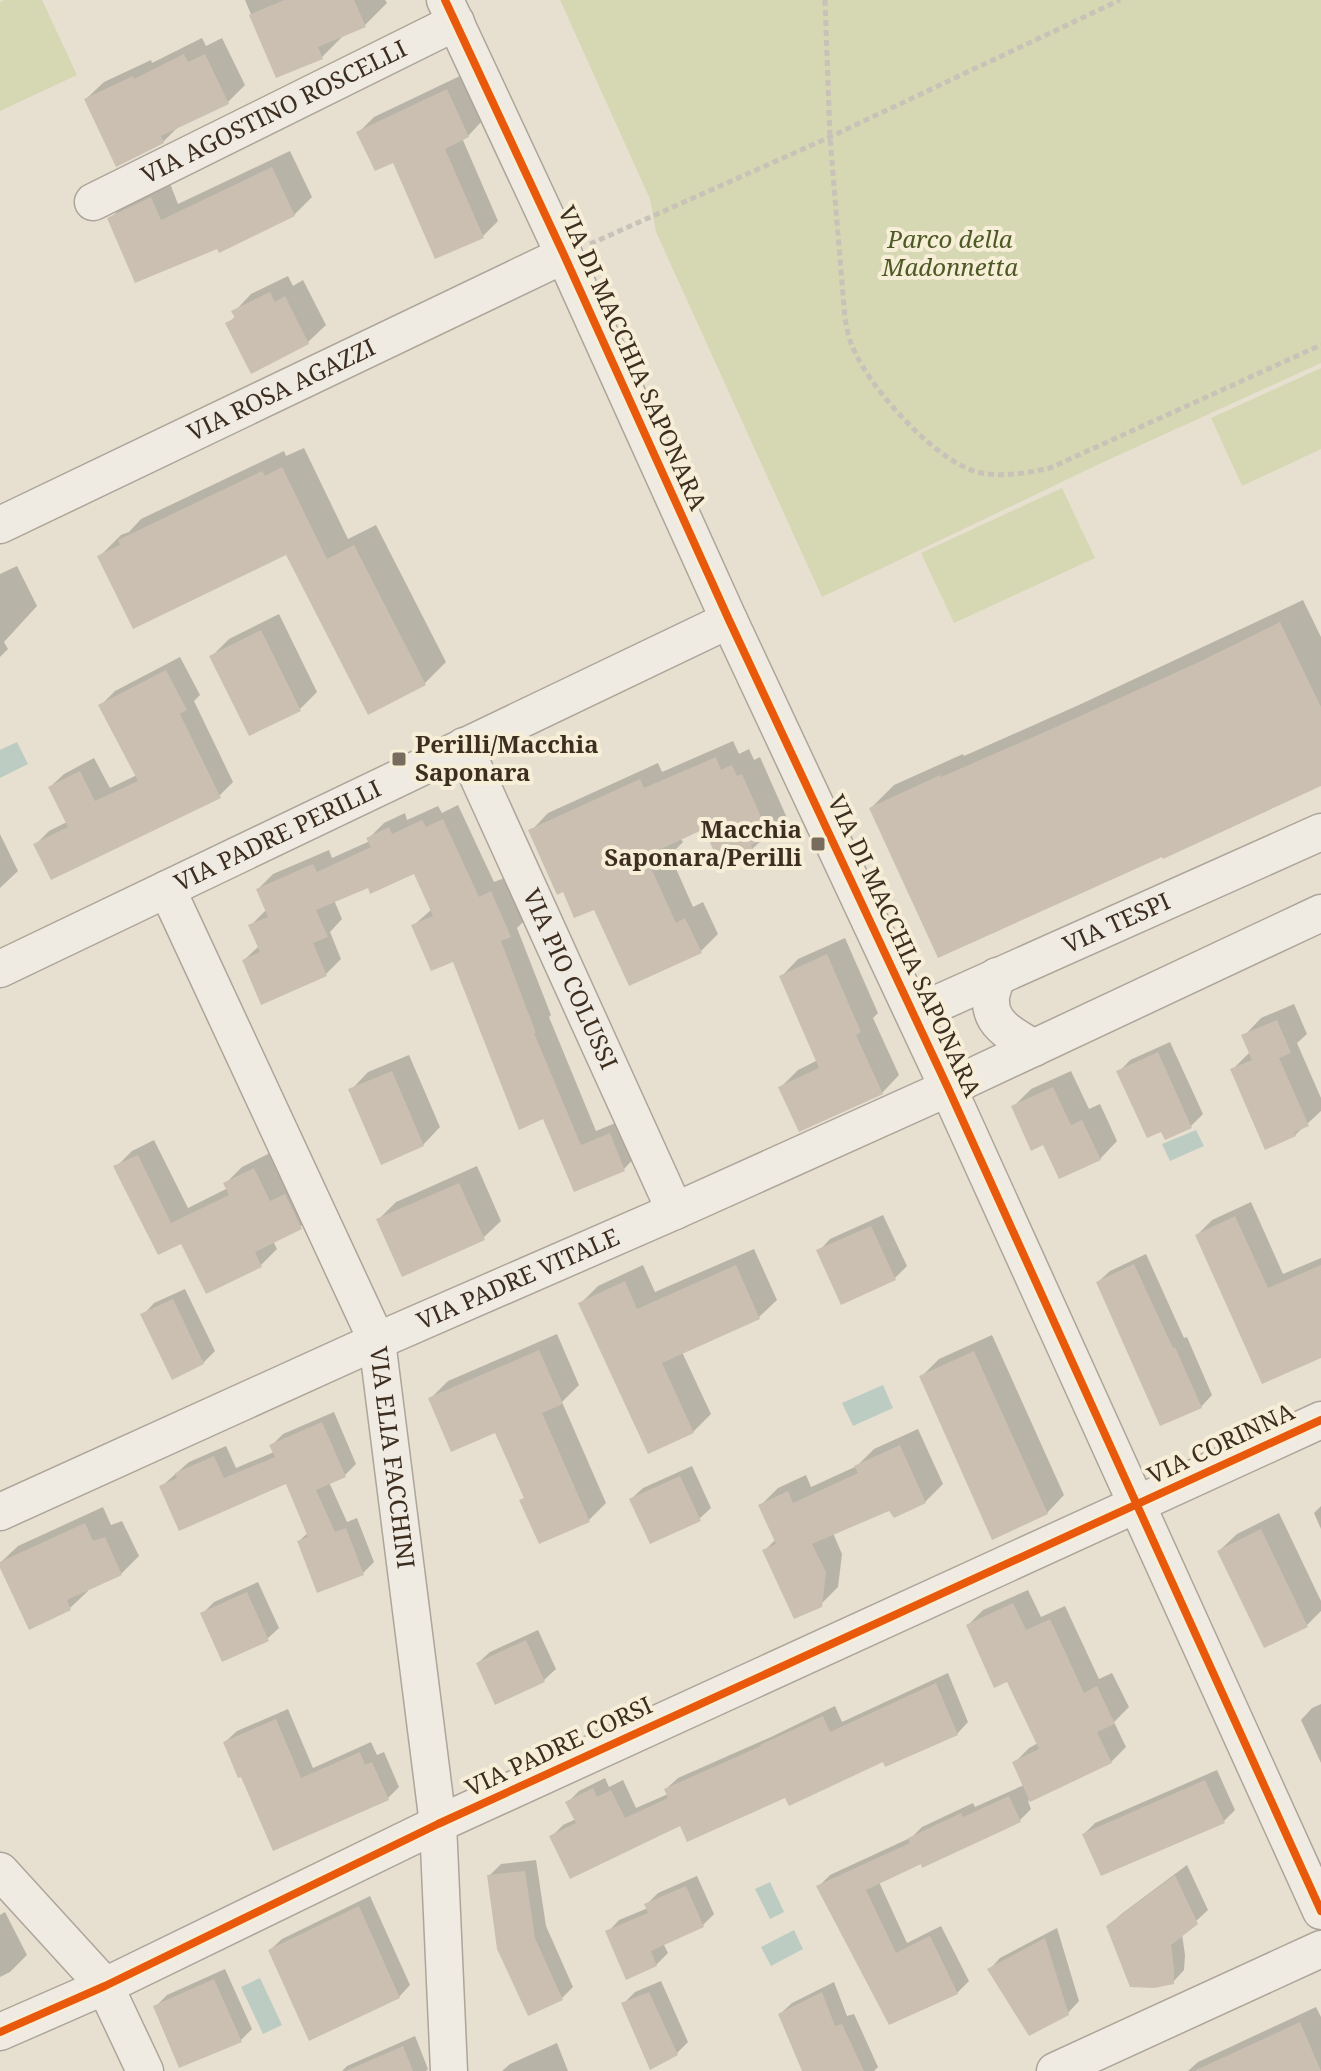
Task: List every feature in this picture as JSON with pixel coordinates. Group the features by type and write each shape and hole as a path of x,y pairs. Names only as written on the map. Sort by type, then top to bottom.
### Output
{"street":[{"name":"VIA AGOSTINO ROSCELLI","path":"93,202 450,11"},
{"name":"VIA DI MACCHIA SAPONARA","path":"450,11 948,1088 1321,1911"},
{"name":"VIA ROSA AGAZZI","path":"0,525 564,255"},
{"name":"VIA PADRE PERILLI","path":"0,969 729,620"},
{"name":"VIA PIO COLUSSI","path":"464,746 675,1211"},
{"name":"VIA TESPI","path":"914,1014 1321,832"},
{"name":"VIA ELIA FACCHINI","path":"167,889 377,1341 438,1824 449,2071"},
{"path":"948,1088 1321,913"},
{"path":"997,976 990,1000 993,1013 1008,1033 1034,1048"},
{"name":"VIA PADRE VITALE","path":"0,1512 948,1088"},
{"name":"VIA CORINNA","path":"1138,1504 1321,1420"},
{"name":"VIA PADRE CORSI","path":"0,2032 105,1986 438,1824 1138,1504"},
{"path":"0,1871 105,1986 145,2071"},
{"path":"1055,2071 1321,1949"}],"path":[{"path":"825,0 830,137 845,319 850,342 861,363 891,404 927,444 957,465 979,472 1002,474 1050,468 1321,345"},
{"path":"564,255 830,137 1120,0"}],"green space":[{"path":"42,0 77,75 0,111 0,2"},
{"name":"Parco della Madonnetta","path":"560,0 1321,0 1321,363 1097,465 822,597 656,232 650,199"},
{"path":"1321,368 1321,449 1242,486 1211,418"},
{"path":"1062,488 1095,558 954,623 921,553"}],"shaded area":[{"path":"17,742 28,764 0,778 0,750"},
{"path":"1196,1130 1204,1146 1170,1161 1162,1144"},
{"path":"883,1385 893,1408 853,1426 842,1403"},
{"path":"770,1882 784,1912 770,1919 755,1889"},
{"path":"794,1930 803,1949 771,1966 761,1947"},
{"path":"260,1978 282,2025 263,2034 241,1987"}],"building":[{"path":"284,0 354,0 366,27 318,47 323,59 276,78 249,15"},
{"path":"184,54 188,62 205,54 229,104 161,136 164,143 116,167 84,99"},
{"path":"447,89 469,137 445,149 484,238 435,259 393,163 375,171 356,132"},
{"path":"272,167 295,216 219,253 217,249 135,283 107,218 151,197 161,220"},
{"path":"270,292 275,302 285,296 309,344 251,374 225,323 235,318 231,311"},
{"path":"282,467 327,559 354,545 426,685 368,715 286,555 133,629 97,556 120,545 118,540 262,471 265,476"},
{"path":"1280,622 1321,707 1321,786 938,958 869,808 1056,727"},
{"path":"261,630 301,711 249,736 209,656"},
{"path":"166,670 187,710 180,714 221,798 51,880 33,844 68,827 48,787 80,771 95,801 138,781 98,705"},
{"path":"716,757 721,770 732,765 737,776 742,774 770,837 751,845 754,851 720,865 704,829 661,849 666,861 651,868 676,923 685,918 702,953 629,986 594,910 574,918 563,892 557,895 528,830 640,779 644,788"},
{"path":"443,819 479,897 491,891 511,937 501,941 534,1033 581,1145 610,1133 625,1171 574,1192 543,1119 519,1130 453,962 431,971 411,925 433,916 414,874 370,894 368,888 316,910 328,937 313,943 327,976 261,1005 242,960 260,952 248,925 268,917 256,889 313,864 317,872 371,847 366,838 389,827 392,834 422,820 426,827"},
{"path":"827,954 861,1032 856,1035 883,1094 799,1132 778,1087 819,1068 779,976"},
{"path":"1277,1020 1291,1053 1279,1058 1309,1126 1295,1132 1296,1136 1265,1150 1230,1069 1252,1060 1241,1035"},
{"path":"1158,1052 1192,1128 1165,1140 1161,1132 1147,1138 1116,1071"},
{"path":"392,1071 424,1146 381,1165 348,1089"},
{"path":"1053,1087 1071,1125 1082,1120 1101,1160 1059,1179 1043,1145 1031,1151 1011,1106"},
{"path":"138,1155 171,1223 229,1195 223,1183 254,1168 270,1201 285,1194 302,1229 255,1252 262,1267 206,1294 181,1244 158,1255 113,1166"},
{"path":"459,1183 485,1240 402,1277 376,1219"},
{"path":"1235,1216 1268,1288 1321,1265 1321,1358 1262,1384 1195,1235"},
{"path":"871,1226 896,1280 841,1305 816,1250"},
{"path":"1134,1264 1202,1408 1160,1426 1096,1282"},
{"path":"736,1265 760,1319 662,1363 694,1433 648,1454 578,1303 625,1281 637,1309"},
{"path":"173,1299 204,1364 172,1380 140,1314"},
{"path":"539,1350 563,1404 542,1413 590,1522 539,1544 519,1500 524,1498 495,1433 451,1452 428,1398"},
{"path":"974,1351 1048,1514 992,1540 919,1376"},
{"path":"322,1422 346,1477 316,1490 335,1532 346,1528 364,1575 317,1593 297,1541 308,1537 286,1484 179,1531 159,1486 177,1478 175,1473 214,1456 224,1478 275,1457 269,1445"},
{"path":"900,1445 926,1503 894,1518 889,1511 812,1544 826,1572 822,1607 794,1619 762,1550 776,1544 758,1505 788,1491 793,1503 858,1473 854,1466"},
{"path":"680,1476 701,1521 650,1544 629,1499"},
{"path":"85,1523 93,1541 105,1537 122,1575 67,1600 71,1610 29,1630 0,1562"},
{"path":"1261,1529 1308,1627 1264,1648 1217,1551"},
{"path":"247,1592 269,1641 222,1662 200,1613"},
{"path":"1013,1603 1026,1630 1050,1619 1084,1693 1097,1686 1115,1724 1097,1732 1112,1763 1030,1802 1012,1762 1039,1749 1007,1682 994,1688 966,1625"},
{"path":"526,1640 545,1682 495,1705 476,1663"},
{"path":"936,1683 958,1735 885,1767 883,1762 789,1806 785,1798 687,1842 680,1826 570,1879 549,1836 576,1823 565,1802 593,1788 597,1797 611,1790 625,1818 668,1798 664,1789 823,1716 830,1732"},
{"path":"276,1719 301,1778 360,1752 365,1765 372,1762 389,1800 273,1851 223,1742"},
{"path":"1205,1780 1225,1823 1101,1876 1082,1834"},
{"path":"1009,1796 1021,1822 866,1890 896,1953 930,1936 958,1994 889,2025 816,1886 910,1843 908,1838 961,1813 963,1817"},
{"path":"525,1871 535,1938 563,2000 528,2016 497,1949 487,1875"},
{"path":"1175,1875 1198,1924 1171,1945 1174,1984 1154,1988 1130,1987 1106,1926"},
{"path":"686,1886 704,1927 651,1951 657,1966 626,1980 605,1931 648,1913 644,1904"},
{"path":"359,1906 400,1998 309,2041 268,1950"},
{"path":"1045,1938 1069,2015 1029,2036 987,1969"},
{"path":"214,1979 242,2042 179,2068 153,2006"},
{"path":"649,1992 678,2055 650,2070 621,2003"},
{"path":"822,1992 835,2026 842,2024 864,2071 802,2071 778,2014"},
{"path":"1300,2022 1321,2071 1194,2071"},
{"path":"403,2046 413,2071 346,2071"}],"cycle path":[{"path":"445,0 948,1088 1321,1911"},
{"path":"0,2032 105,1986 438,1824 1321,1420"}],"place":[{"name":"Perilli/Macchia Saponara","path":"399,759"},
{"name":"Macchia Saponara/Perilli","path":"818,844"}]}
